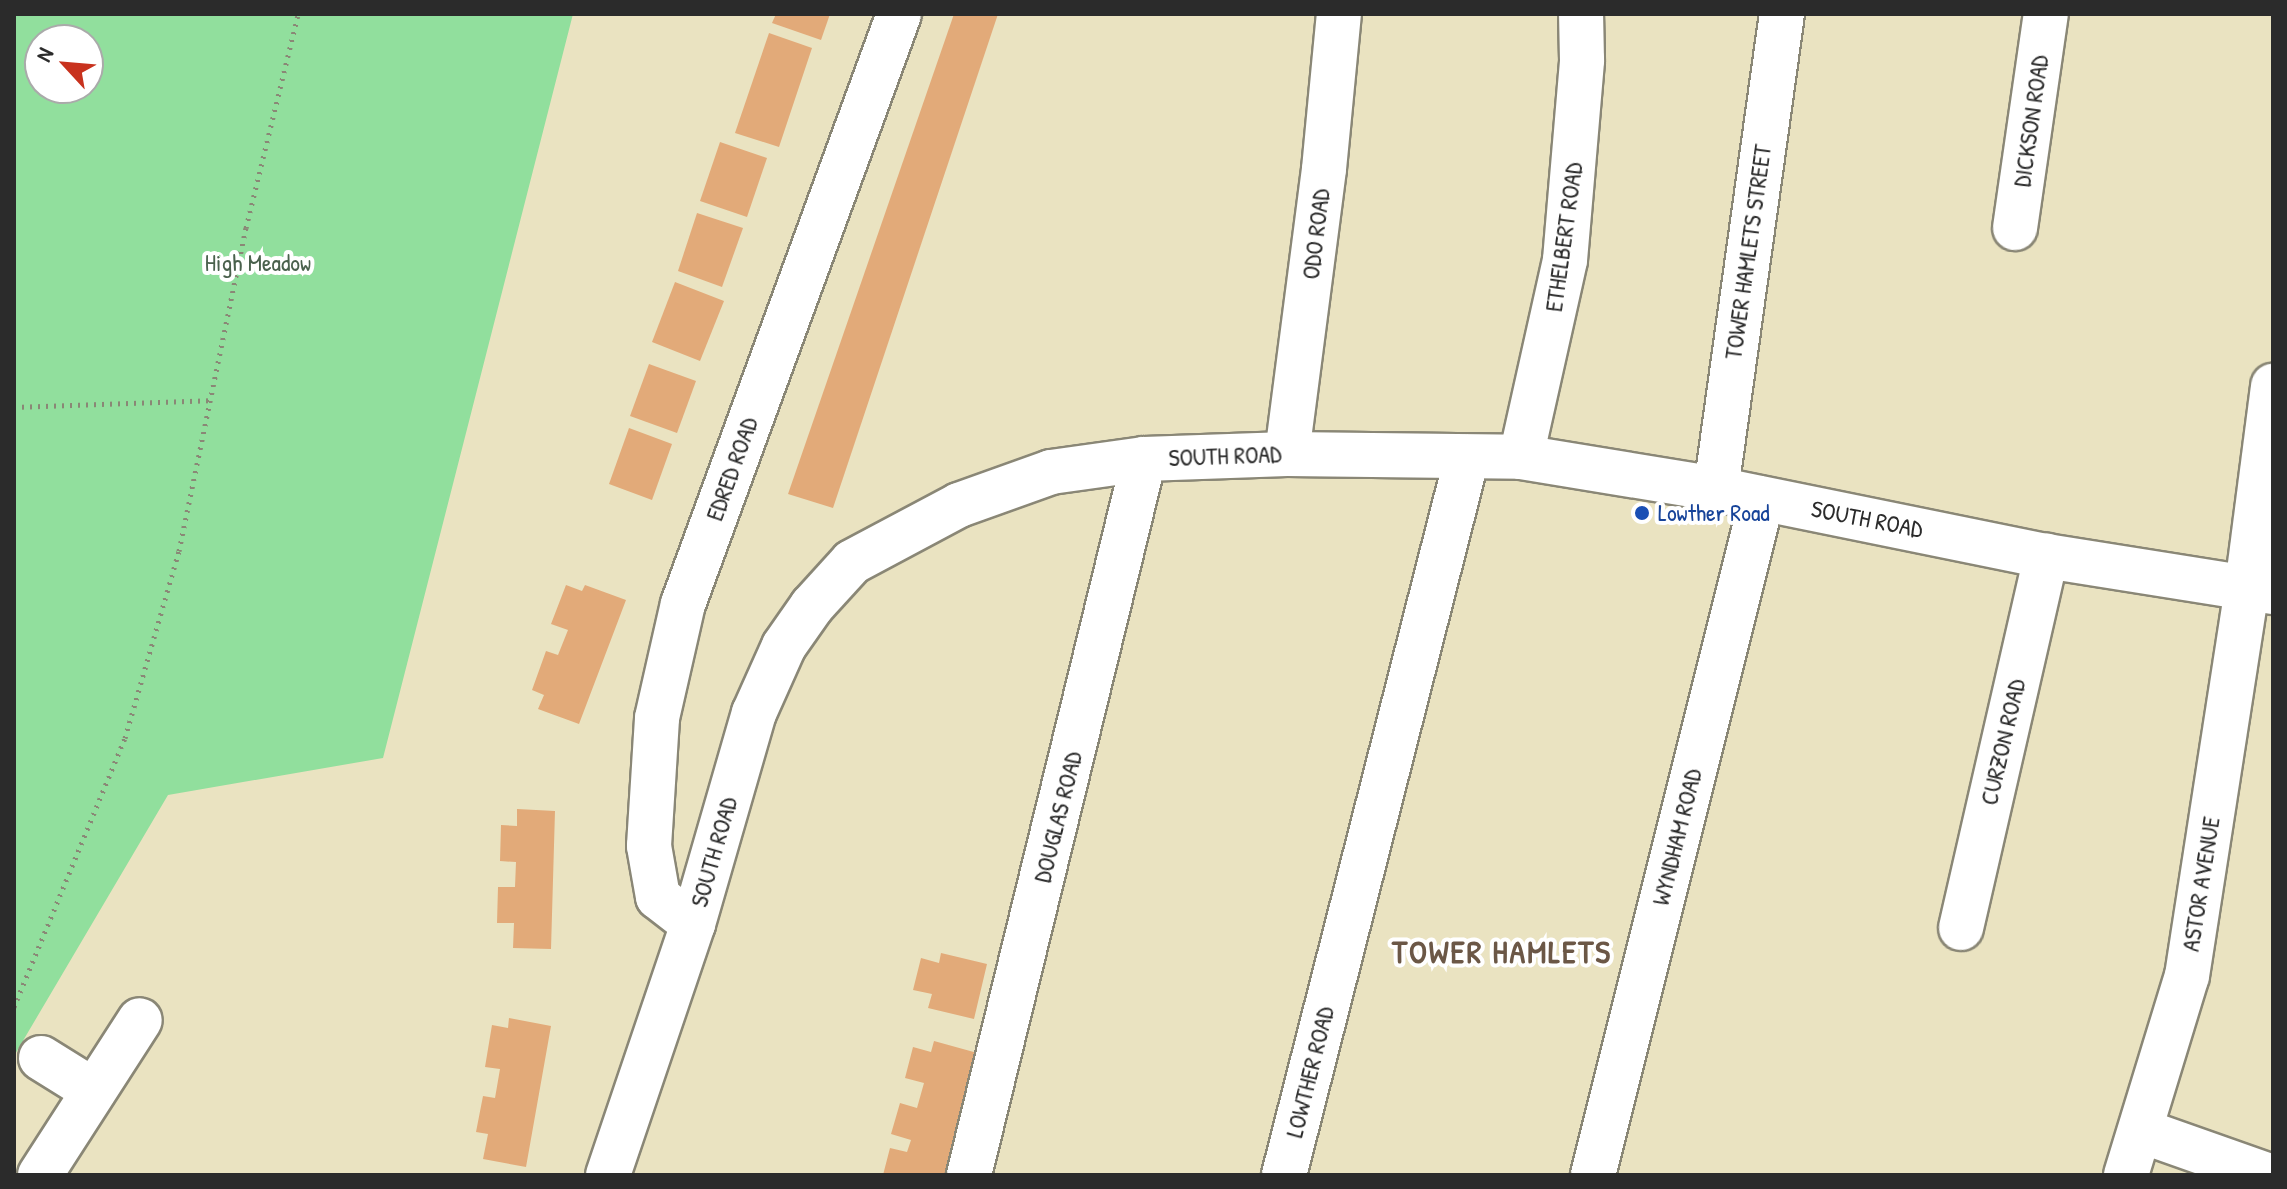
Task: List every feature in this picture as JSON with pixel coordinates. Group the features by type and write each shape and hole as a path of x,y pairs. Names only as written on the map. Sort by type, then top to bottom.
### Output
{"street":[{"name":"EDRED ROAD","path":"693,924 658,897 649,846 657,718 683,604 899,14"},
{"name":"ODO ROAD","path":"1287,454 1324,169 1339,14"},
{"name":"ETHELBERT ROAD","path":"1521,457 1565,260 1580,91 1581,14"},
{"name":"TOWER HAMLETS STREET","path":"1716,489 1782,14"},
{"name":"DICKSON ROAD","path":"2015,228 2046,14"},
{"name":"ASTOR AVENUE","path":"2126,1175 2142,1131 2187,976 2260,589 2273,386"},
{"name":"SOUTH ROAD","path":"608,1175 693,924 754,713 784,646 812,606 852,562 959,505 1051,472 1144,459 1287,454 1521,457 1716,489 2046,556 2260,589"},
{"name":"LOWTHER ROAD","path":"1284,1175 1467,457"},
{"name":"DOUGLAS ROAD","path":"969,1175 1144,459"},
{"name":"WYNDHAM ROAD","path":"1593,1175 1762,499"},
{"name":"CURZON ROAD","path":"1961,928 2046,556"},
{"path":"40,1175 140,1020"},
{"path":"41,1058 94,1091"},
{"path":"2142,1131 2267,1175"}],"path":[{"path":"14,1007 125,738 179,551 246,228 298,14"},
{"path":"14,407 210,400"}],"green space":[{"name":"High Meadow","path":"14,14 573,14 383,758 168,795 14,1056"}],"building":[{"path":"776,14 830,14 821,40 772,23"},
{"path":"954,14 998,14 833,508 788,494"},
{"path":"769,33 812,48 779,147 735,133"},
{"path":"720,142 767,158 747,217 700,201"},
{"path":"697,213 743,228 722,287 678,271"},
{"path":"675,282 724,301 700,361 652,342"},
{"path":"649,364 696,381 677,433 630,416"},
{"path":"629,428 672,444 652,500 609,484"},
{"path":"566,585 582,591 585,585 626,600 579,724 538,709 544,695 532,690 546,651 558,655 568,630 551,624"},
{"path":"517,809 555,811 551,949 513,948 514,923 497,923 498,887 515,887 516,862 500,861 501,825 517,826"},
{"path":"941,953 987,964 974,1019 928,1008 932,994 913,990 921,958 939,963"},
{"path":"509,1018 551,1026 526,1167 483,1159 488,1134 476,1132 483,1096 495,1098 500,1069 485,1067 492,1025 508,1028"},
{"path":"934,1041 981,1054 949,1175 883,1175 890,1148 907,1152 911,1140 891,1134 900,1103 917,1108 924,1083 905,1078 913,1047 931,1052"}],"place":[{"name":"Lowther Road","path":"1642,513"}],"district":[{"name":"TOWER HAMLETS","path":"1502,952"}]}
